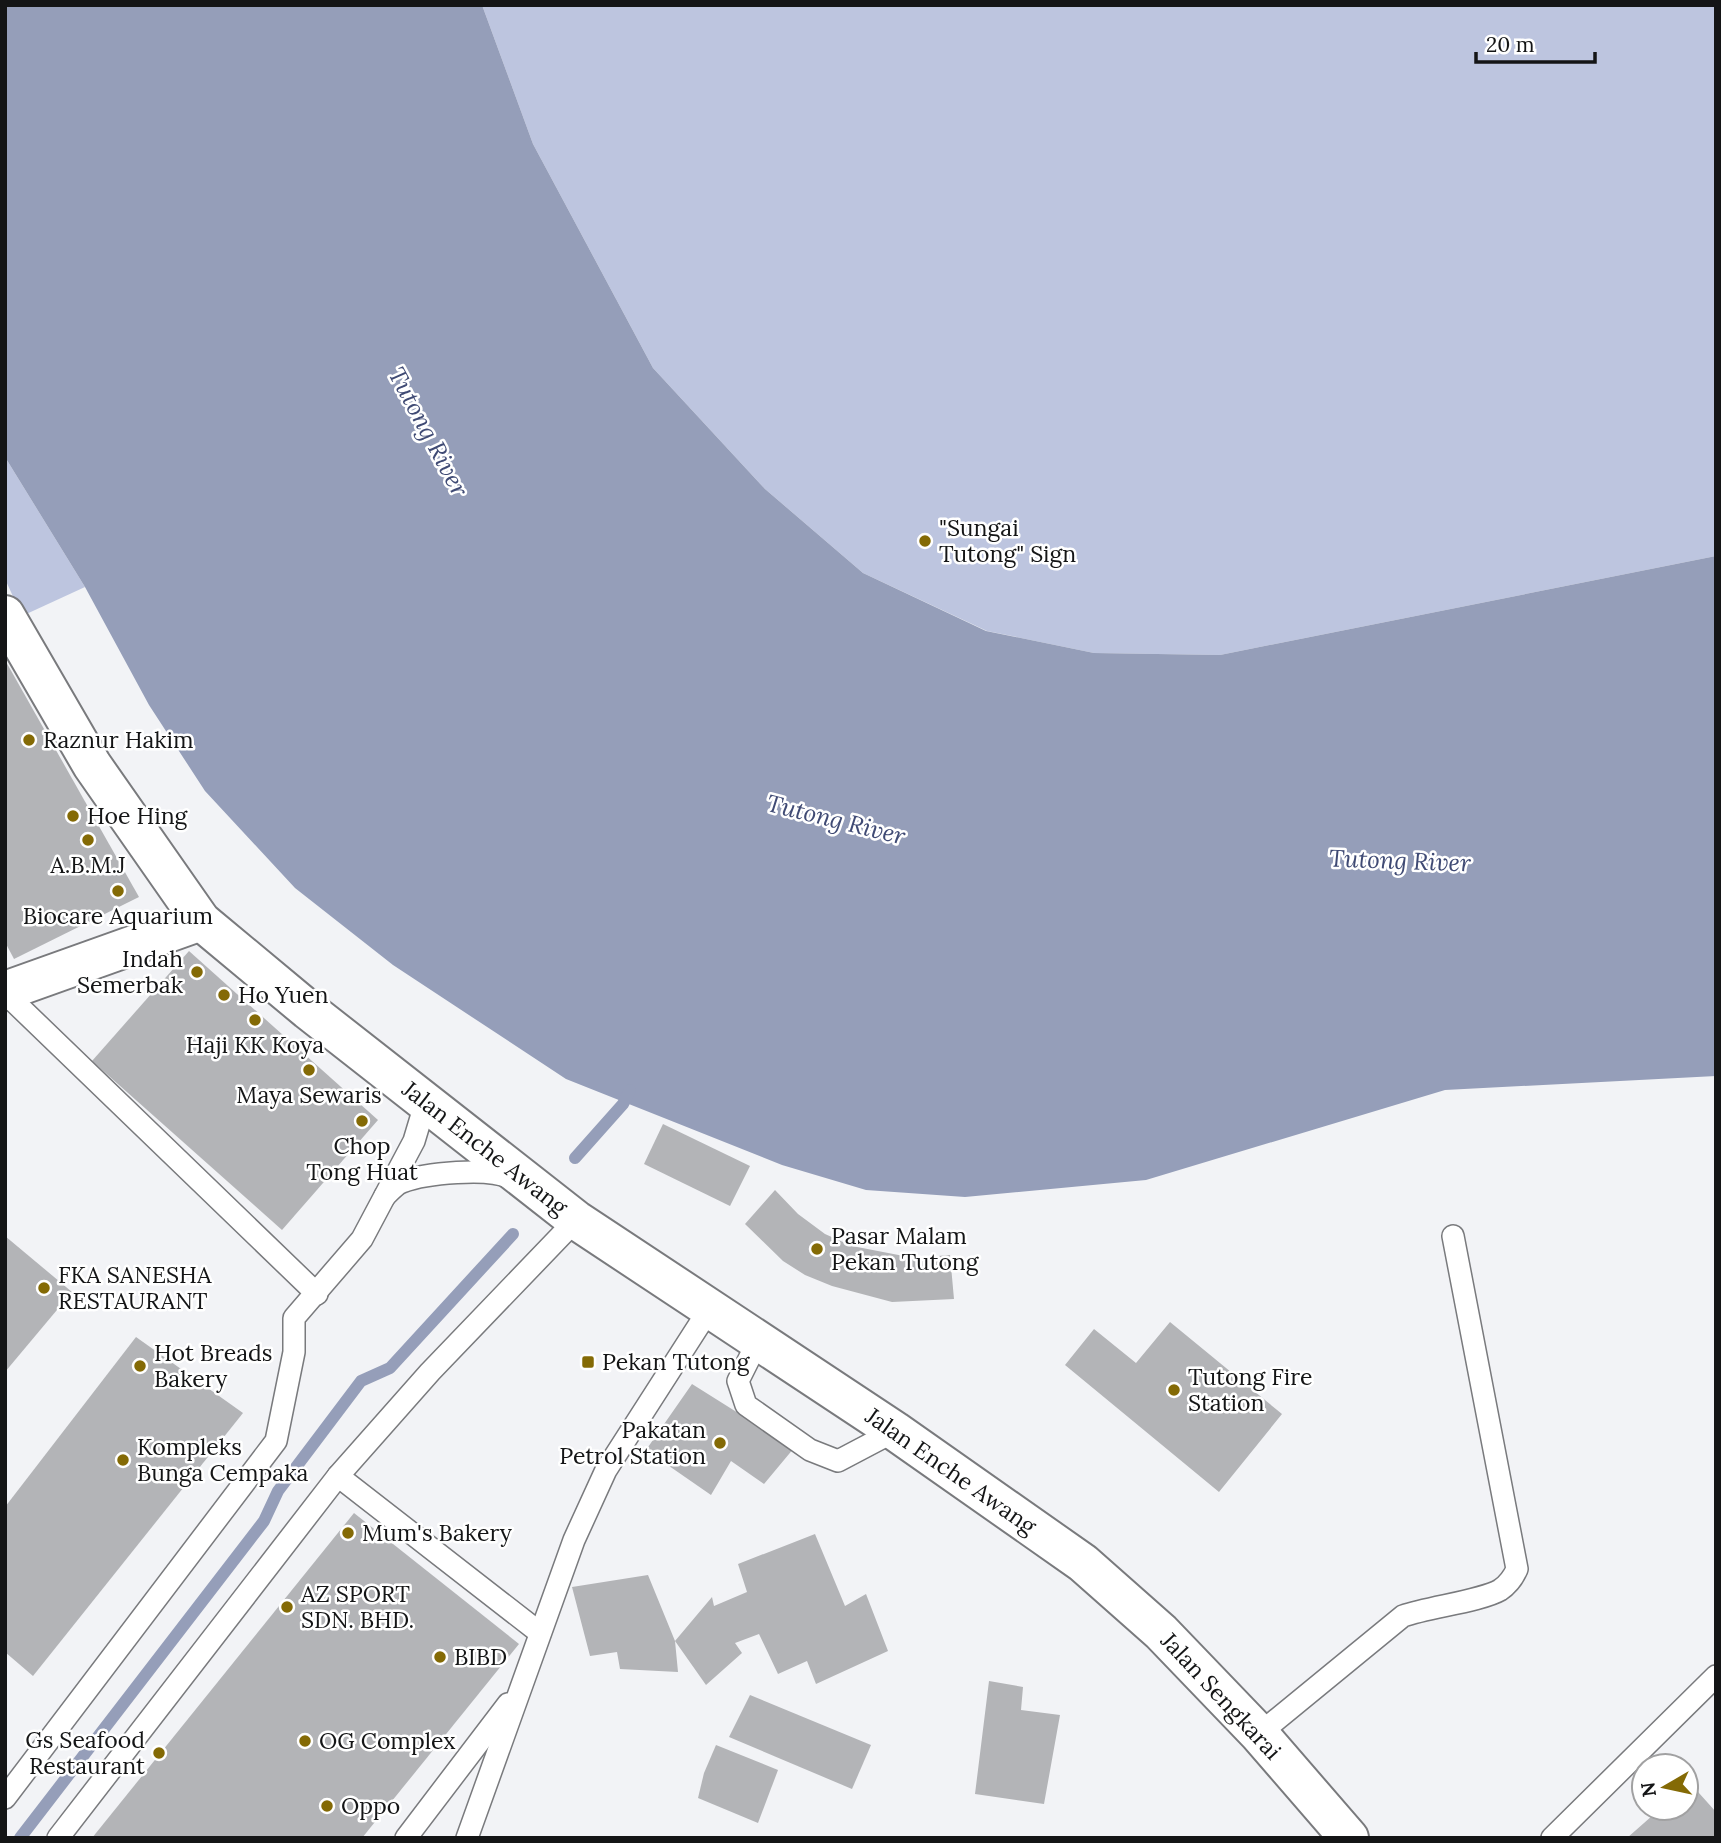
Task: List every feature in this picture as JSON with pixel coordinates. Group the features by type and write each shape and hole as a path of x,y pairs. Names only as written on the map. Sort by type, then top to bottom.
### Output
{"main road":[{"name":"Jalan Enche Awang","path":"5,615 92,765 201,921 308,1010 567,1213 895,1431 1083,1563"},
{"path":"5,992 201,921"},
{"name":"Jalan Sengkarai","path":"1083,1563 1161,1632 1259,1734 1349,1838"}],"lane":[{"path":"5,992 317,1294"},
{"path":"5,1798 276,1441 294,1352 295,1318 362,1238 414,1141 426,1101"},
{"path":"58,1838 338,1476 567,1213 498,1172 447,1174 400,1182 380,1200"},
{"path":"1259,1734 1403,1616 1428,1607 1498,1591 1512,1581 1517,1569 1489,1410 1453,1236"},
{"path":"467,1838 574,1540 606,1470 710,1308"},
{"path":"758,1341 738,1381 746,1405 810,1450 838,1461 895,1431"},
{"path":"338,1476 540,1633"},
{"path":"1564,1834 1716,1676"},
{"path":"406,1838 520,1688"}],"shaded area":[{"path":"482,5 1716,5 1716,556 1220,655 1094,653 987,631 863,573 765,489 653,368 533,144"},
{"path":"5,457 85,587 22,616 5,579"}],"water":[{"name":"Tutong River","path":"5,5 482,5 533,144 653,368 765,489 863,573 986,631 1094,653 1220,655 1716,556 1716,1076 1445,1090 1146,1180 965,1197 866,1190 782,1165 566,1079 393,965 295,888 205,791 149,705 85,587 5,457"}],"building":[{"path":"5,660 139,897 14,959 5,942"},
{"path":"189,951 378,1120 282,1230 92,1061"},
{"path":"663,1124 750,1166 730,1206 644,1164"},
{"name":"Pasar Malam Pekan Tutong","path":"775,1190 798,1214 825,1234 852,1246 914,1258 950,1255 954,1299 892,1302 832,1286 805,1275 783,1261 745,1224"},
{"path":"5,1236 72,1292 5,1372"},
{"name":"Tutong Fire Station","path":"1170,1322 1282,1414 1219,1492 1065,1365 1094,1329 1136,1363"},
{"name":"Kompleks Bunga Cempaka","path":"136,1337 243,1413 33,1676 5,1652 5,1507"},
{"path":"692,1384 794,1448 764,1484 731,1461 711,1495 646,1450"},
{"name":"OG Complex","path":"354,1513 519,1644 362,1838 92,1838"},
{"path":"815,1534 845,1606 866,1594 888,1651 816,1684 807,1661 778,1674 759,1634 735,1643 742,1653 706,1685 675,1641 712,1597 714,1606 747,1592 738,1564"},
{"path":"648,1575 675,1641 678,1672 620,1669 617,1652 590,1656 572,1587"},
{"path":"989,1681 1023,1687 1021,1710 1060,1715 1044,1804 975,1794"},
{"path":"750,1695 871,1745 852,1789 729,1737"},
{"path":"716,1745 778,1770 758,1823 698,1798 704,1773"},
{"path":"1700,1794 1716,1812 1716,1838 1627,1838 1645,1822 1700,1822"}],"waterway":[{"path":"575,1158 623,1104 630,1090"},
{"path":"20,1838 264,1521 278,1491 361,1381 390,1368 513,1234"}],"place":[{"name":"\"Sungai Tutong\" Sign","path":"925,541"},
{"name":"Raznur Hakim","path":"29,740"},
{"name":"Hoe Hing","path":"73,816"},
{"name":"A.B.M.J","path":"88,840"},
{"name":"Biocare Aquarium","path":"118,891"},
{"name":"Indah Semerbak","path":"197,972"},
{"name":"Ho Yuen","path":"224,995"},
{"name":"Haji KK Koya","path":"255,1020"},
{"name":"Maya Sewaris","path":"309,1070"},
{"name":"Chop Tong Huat","path":"362,1121"},
{"name":"Pasar Malam Pekan Tutong","path":"817,1249"},
{"name":"FKA SANESHA RESTAURANT","path":"44,1288"},
{"name":"Pekan Tutong","path":"588,1362"},
{"name":"Hot Breads Bakery","path":"140,1366"},
{"name":"Tutong Fire Station","path":"1174,1390"},
{"name":"Pakatan Petrol Station","path":"720,1443"},
{"name":"Kompleks Bunga Cempaka","path":"123,1460"},
{"name":"Mum's Bakery","path":"348,1533"},
{"name":"AZ SPORT SDN. BHD.","path":"287,1607"},
{"name":"BIBD","path":"440,1657"},
{"name":"OG Complex","path":"305,1741"},
{"name":"Gs Seafood Restaurant","path":"159,1753"},
{"name":"Oppo","path":"327,1806"}]}
